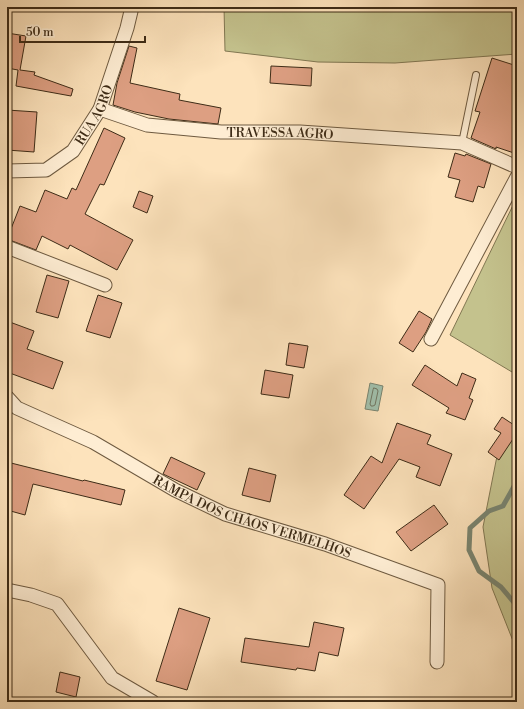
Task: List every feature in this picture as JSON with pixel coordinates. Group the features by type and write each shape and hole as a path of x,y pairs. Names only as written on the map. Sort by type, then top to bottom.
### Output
{"street":[{"name":"RUA AGRO","path":"7,171 46,170 73,151 100,109 127,28 132,7"},
{"name":"TRAVESSA AGRO","path":"100,109 146,125 214,131 300,132 462,143 517,167"},
{"path":"431,339 517,177"},
{"path":"7,247 105,285"},
{"name":"RAMPA DOS CHÃOS VERMELHOS","path":"7,397 17,408 93,442 175,490 225,514 325,544 438,585 437,662"},
{"path":"7,590 31,595 56,604 112,678 153,702"}],"lane":[{"path":"462,143 476,75"}],"shaded area":[{"path":"224,7 517,7 517,54 395,63 318,62 225,51"},
{"path":"517,197 517,375 450,335"},
{"path":"517,426 517,651 492,588 483,527 497,456"}],"water":[{"path":"370,383 383,386 378,411 365,409"}],"building":[{"path":"7,33 26,36 20,70 35,72 34,75 73,89 71,96 16,86 18,70 7,68"},
{"path":"129,46 137,48 130,83 180,94 179,100 221,108 218,124 169,119 135,112 113,105 117,83"},
{"path":"492,58 517,66 517,154 496,147 496,149 471,138 480,112 475,111"},
{"path":"271,66 312,68 311,86 270,83"},
{"path":"7,110 37,112 34,152 7,150"},
{"path":"104,128 125,138 104,185 100,184 85,214 133,240 117,270 70,245 68,249 42,236 36,250 7,239 20,206 36,212 45,190 67,199 72,188 76,190"},
{"path":"455,153 465,156 466,154 491,164 484,188 478,186 473,202 455,197 460,180 448,177"},
{"path":"139,191 153,196 147,213 133,207"},
{"path":"47,275 69,281 58,318 36,312"},
{"path":"98,295 122,303 110,338 86,331"},
{"path":"419,311 432,319 426,332 413,352 399,343"},
{"path":"7,321 34,331 27,349 63,362 53,389 7,372"},
{"path":"289,343 308,346 304,368 286,365"},
{"path":"425,365 457,386 462,373 476,379 469,398 473,400 465,420 446,413 449,408 412,385"},
{"path":"265,370 293,375 289,398 261,394"},
{"path":"502,417 517,427 517,433 499,460 488,452 501,433 494,429"},
{"path":"397,423 431,435 427,444 452,454 440,486 416,477 420,467 399,459 364,509 344,495 371,456 382,463"},
{"path":"171,457 205,473 197,490 163,474"},
{"path":"7,462 125,490 121,505 33,484 25,515 7,510"},
{"path":"249,468 276,475 270,502 242,495"},
{"path":"434,505 448,524 411,551 396,532"},
{"path":"179,608 210,618 187,690 156,681"},
{"path":"314,622 344,628 338,656 319,652 315,671 297,668 296,670 241,662 245,638 309,647"},
{"path":"60,672 80,677 76,697 56,692"}],"waterway":[{"path":"517,481 503,506 489,511 470,528 469,550 479,571 501,587 517,606"}]}
